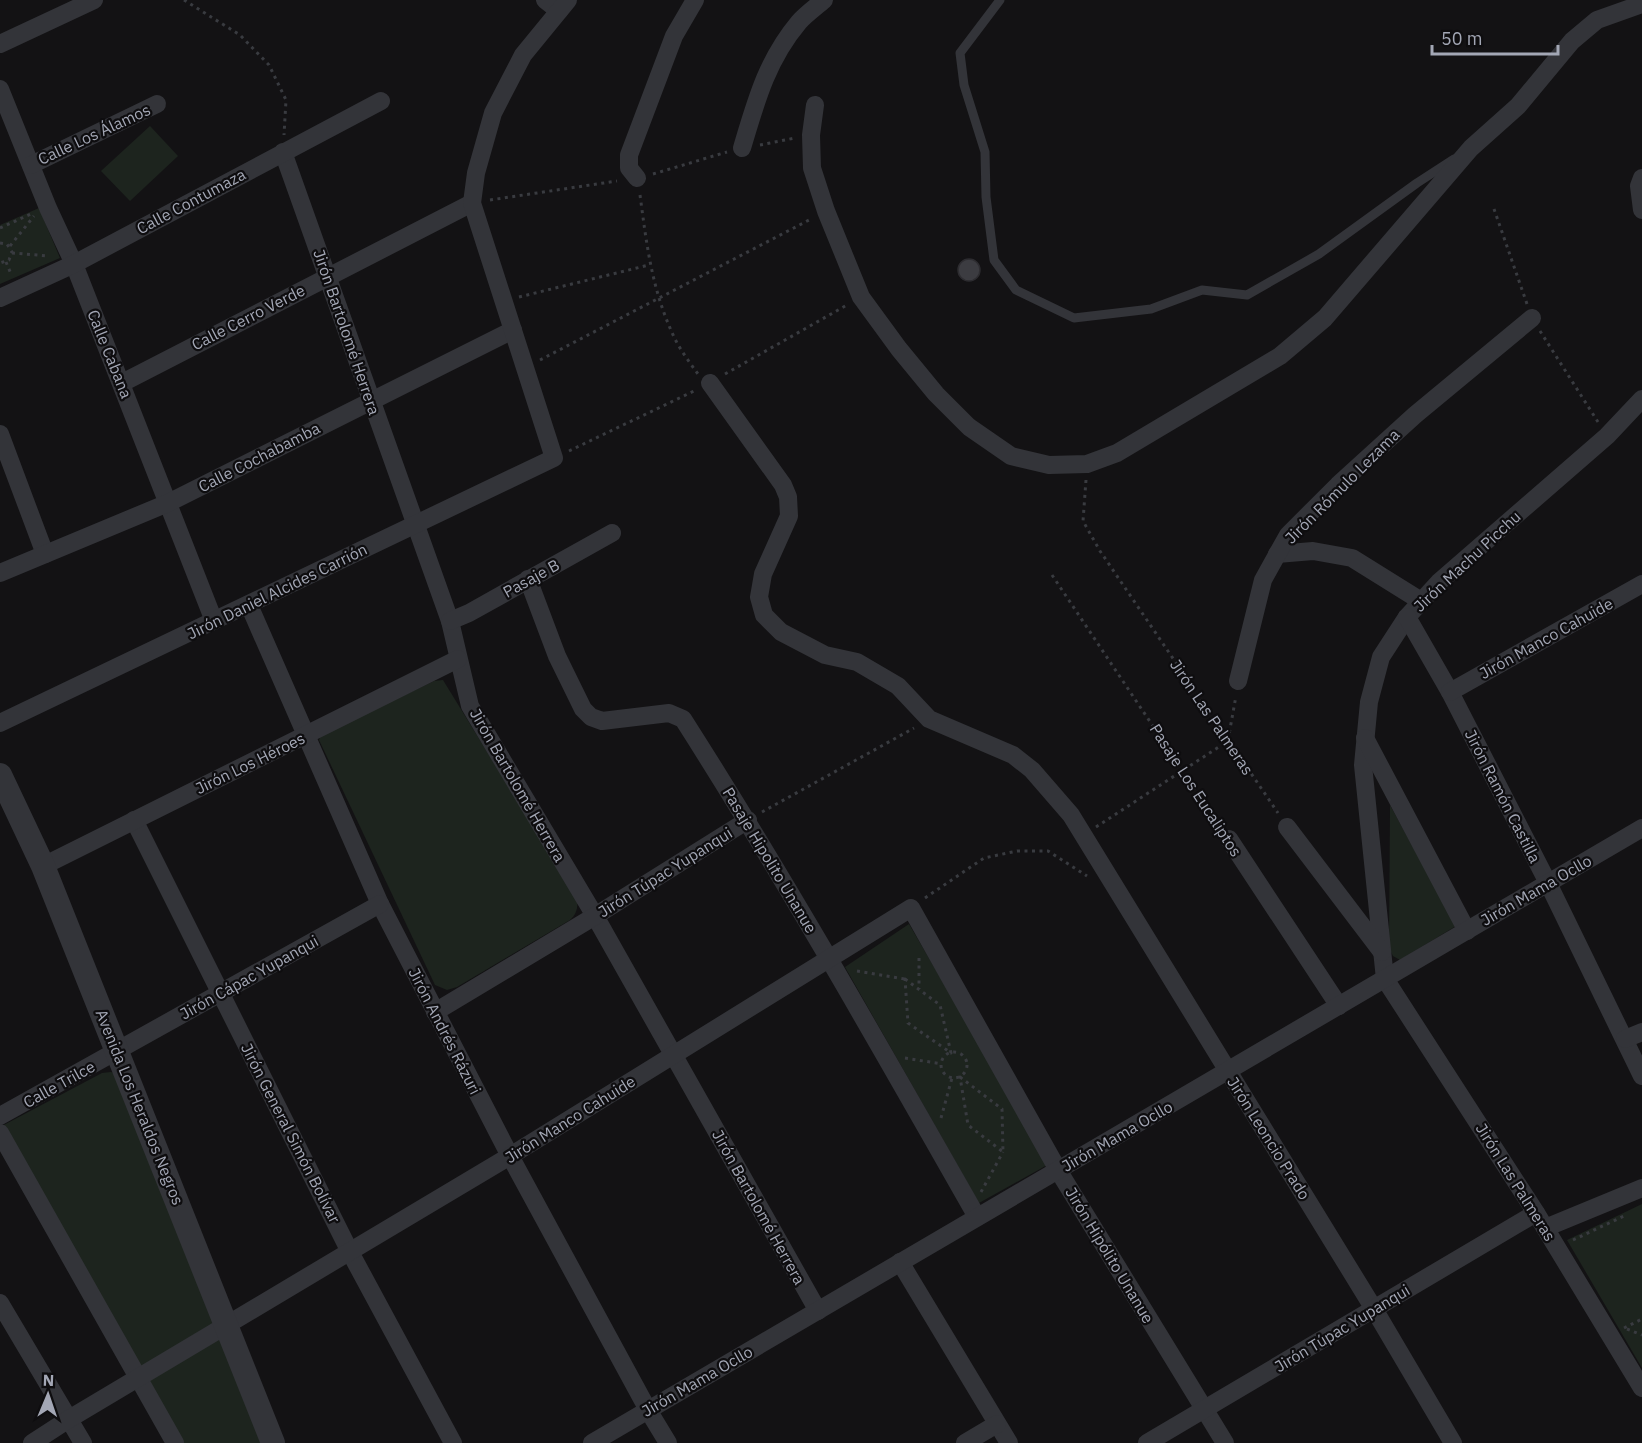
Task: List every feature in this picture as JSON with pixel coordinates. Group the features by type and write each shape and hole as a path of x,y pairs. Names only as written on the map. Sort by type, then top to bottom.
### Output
{"street":[{"path":"0,44 94,0"},
{"path":"637,178 630,168 629,155 674,36 695,0"},
{"path":"742,148 760,87 776,53 800,20 824,0"},
{"path":"525,368 472,202 476,173 493,112 523,55 558,4"},
{"path":"815,105 811,135 812,168 826,211 861,297 899,349 936,394 969,427 1011,456 1049,465 1087,464 1117,453 1280,356 1325,318 1471,148 1518,106 1572,41 1597,20 1622,5 1642,4"},
{"name":"Calle Cabana","path":"0,89 122,383 214,621"},
{"name":"Calle Contumaza","path":"0,298 74,264 381,100"},
{"name":"Calle Los Álamos","path":"31,165 158,104"},
{"name":"Jirón Bartolomé Herrera","path":"283,152 450,621 470,706 595,916 818,1311"},
{"path":"1642,178 1639,186 1642,210"},
{"name":"Calle Cerro Verde","path":"122,383 472,202"},
{"name":"Jirón Rómulo Lezama","path":"1238,681 1263,580 1287,536 1338,485 1415,415 1532,318"},
{"name":"Calle Cochabamba","path":"0,573 168,503 513,330"},
{"name":"Jirón Daniel Alcides Carrión","path":"0,723 554,458 525,368"},
{"path":"710,383 783,484 788,497 789,516 763,574 759,597 764,615 781,632 825,654 857,662 898,686 929,719"},
{"name":"Jirón Machu Picchu","path":"1385,979 1363,765 1369,702 1381,657 1407,617 1438,582 1607,436 1642,399"},
{"path":"0,434 45,554"},
{"name":"Pasaje B","path":"450,621 469,613 612,533"},
{"path":"1277,554 1313,550 1352,558 1421,601"},
{"name":"Pasaje Hipolito Unanue","path":"528,579 557,656 583,709 591,717 602,721 669,713 683,719 748,820 830,958 977,1217"},
{"name":"Jirón Manco Cahuide","path":"1450,692 1642,584"},
{"name":"Jirón Andrés Rázuri","path":"249,605 380,904 510,1156 668,1443"},
{"name":"Jirón Ramón Castilla","path":"1407,617 1450,692 1548,884 1634,1035 1642,1076"},
{"name":"Jirón Los Héroes","path":"43,866 458,659"},
{"name":"Jirón Leoncio Prado","path":"929,719 1013,755 1032,770 1071,815 1374,1309 1453,1443"},
{"path":"1365,738 1467,931"},
{"name":"Avenida Los Heraldos Negros","path":"0,775 43,866 273,1443"},
{"name":"Jirón General Simón Bolívar","path":"134,820 350,1252 453,1443"},
{"name":"Jirón Túpac Yupanqui","path":"435,1012 595,916 748,820"},
{"path":"1287,827 1383,953"},
{"name":"Jirón Mama Ocllo","path":"592,1443 1642,828"},
{"name":"Pasaje Los Eucaliptos","path":"1229,839 1339,1006"},
{"name":"Jirón Cápac Yupanqui","path":"118,1051 380,904"},
{"name":"Jirón Manco Cahuide","path":"32,1443 510,1156 911,908"},
{"name":"Jirón Hipólito Unanue","path":"911,908 1058,1170 1225,1443"},
{"name":"Jirón Las Palmeras","path":"1385,979 1541,1220 1642,1388"},
{"name":"Calle Trilce","path":"0,1116 118,1051"},
{"path":"0,1133 175,1443"},
{"name":"Jirón Túpac Yupanqui","path":"1147,1443 1374,1309 1541,1220 1642,1188"},
{"path":"900,1262 1009,1443"},
{"path":"0,1303 83,1443"},
{"path":"965,1443 997,1424"}],"lane":[{"path":"1000,0 960,53 964,85 985,152 986,197 994,260 1016,290 1074,318 1151,309 1202,290 1247,295 1320,254 1417,183 1471,148"}],"path":[{"path":"184,0 240,35 269,65 286,100 283,152"},
{"path":"472,202 637,178 742,148 811,135"},
{"path":"637,178 649,265 658,297 675,340 702,380 710,383"},
{"path":"0,228 38,211 10,246"},
{"path":"525,368 826,211"},
{"path":"0,243 10,246"},
{"path":"0,262 6,262 11,258 10,246"},
{"path":"12,253 58,256 49,260"},
{"path":"6,262 12,276"},
{"path":"503,300 649,265"},
{"path":"6,279 21,272"},
{"name":"Jirón Las Palmeras","path":"1087,464 1083,521 1107,561 1287,827"},
{"name":"Pasaje Los Eucaliptos","path":"1052,575 1229,839"},
{"path":"1083,835 1228,741 1238,681"},
{"name":"Jirón Túpac Yupanqui","path":"748,820 929,719"},
{"path":"911,908 984,858 1017,851 1048,851 1093,879"},
{"path":"919,989 919,950 924,960"},
{"path":"859,980 853,970 905,979 940,1005 951,1053"},
{"path":"905,979 908,1023 951,1053 962,1055 967,1062 966,1070 960,1077 952,1078 944,1073 942,1064 944,1058 951,1053"},
{"path":"910,1068 904,1058 942,1064"},
{"path":"960,1077 1002,1109 1003,1152 980,1194"},
{"path":"960,1077 968,1125 1003,1152"},
{"path":"934,1108 941,1118 952,1078"},
{"path":"975,1185 980,1194"},
{"path":"980,1194 990,1189"},
{"path":"1571,1241 1632,1212"},
{"path":"1624,1328 1642,1319"},
{"path":"1624,1328 1642,1335"},
{"path":"1624,1328 1622,1329 1627,1337"}],"shaded area":[{"path":"150,126 178,156 130,201 101,171"},
{"path":"39,208 60,258 0,284 0,225"},
{"path":"443,680 577,898 576,913 570,920 457,987 447,990 435,985 319,740 321,735 434,681"},
{"path":"1390,805 1456,926 1400,960 1393,956 1389,948"},
{"path":"909,924 1049,1164 979,1203 845,967"},
{"path":"102,1073 118,1074 221,1325 140,1374 0,1127"},
{"path":"1642,1204 1642,1368 1567,1240"},
{"path":"225,1334 269,1443 179,1443 144,1382"}],"building":[{"path":"969,259 977,262 980,270 977,278 969,281 961,278 958,270 961,262"}]}
